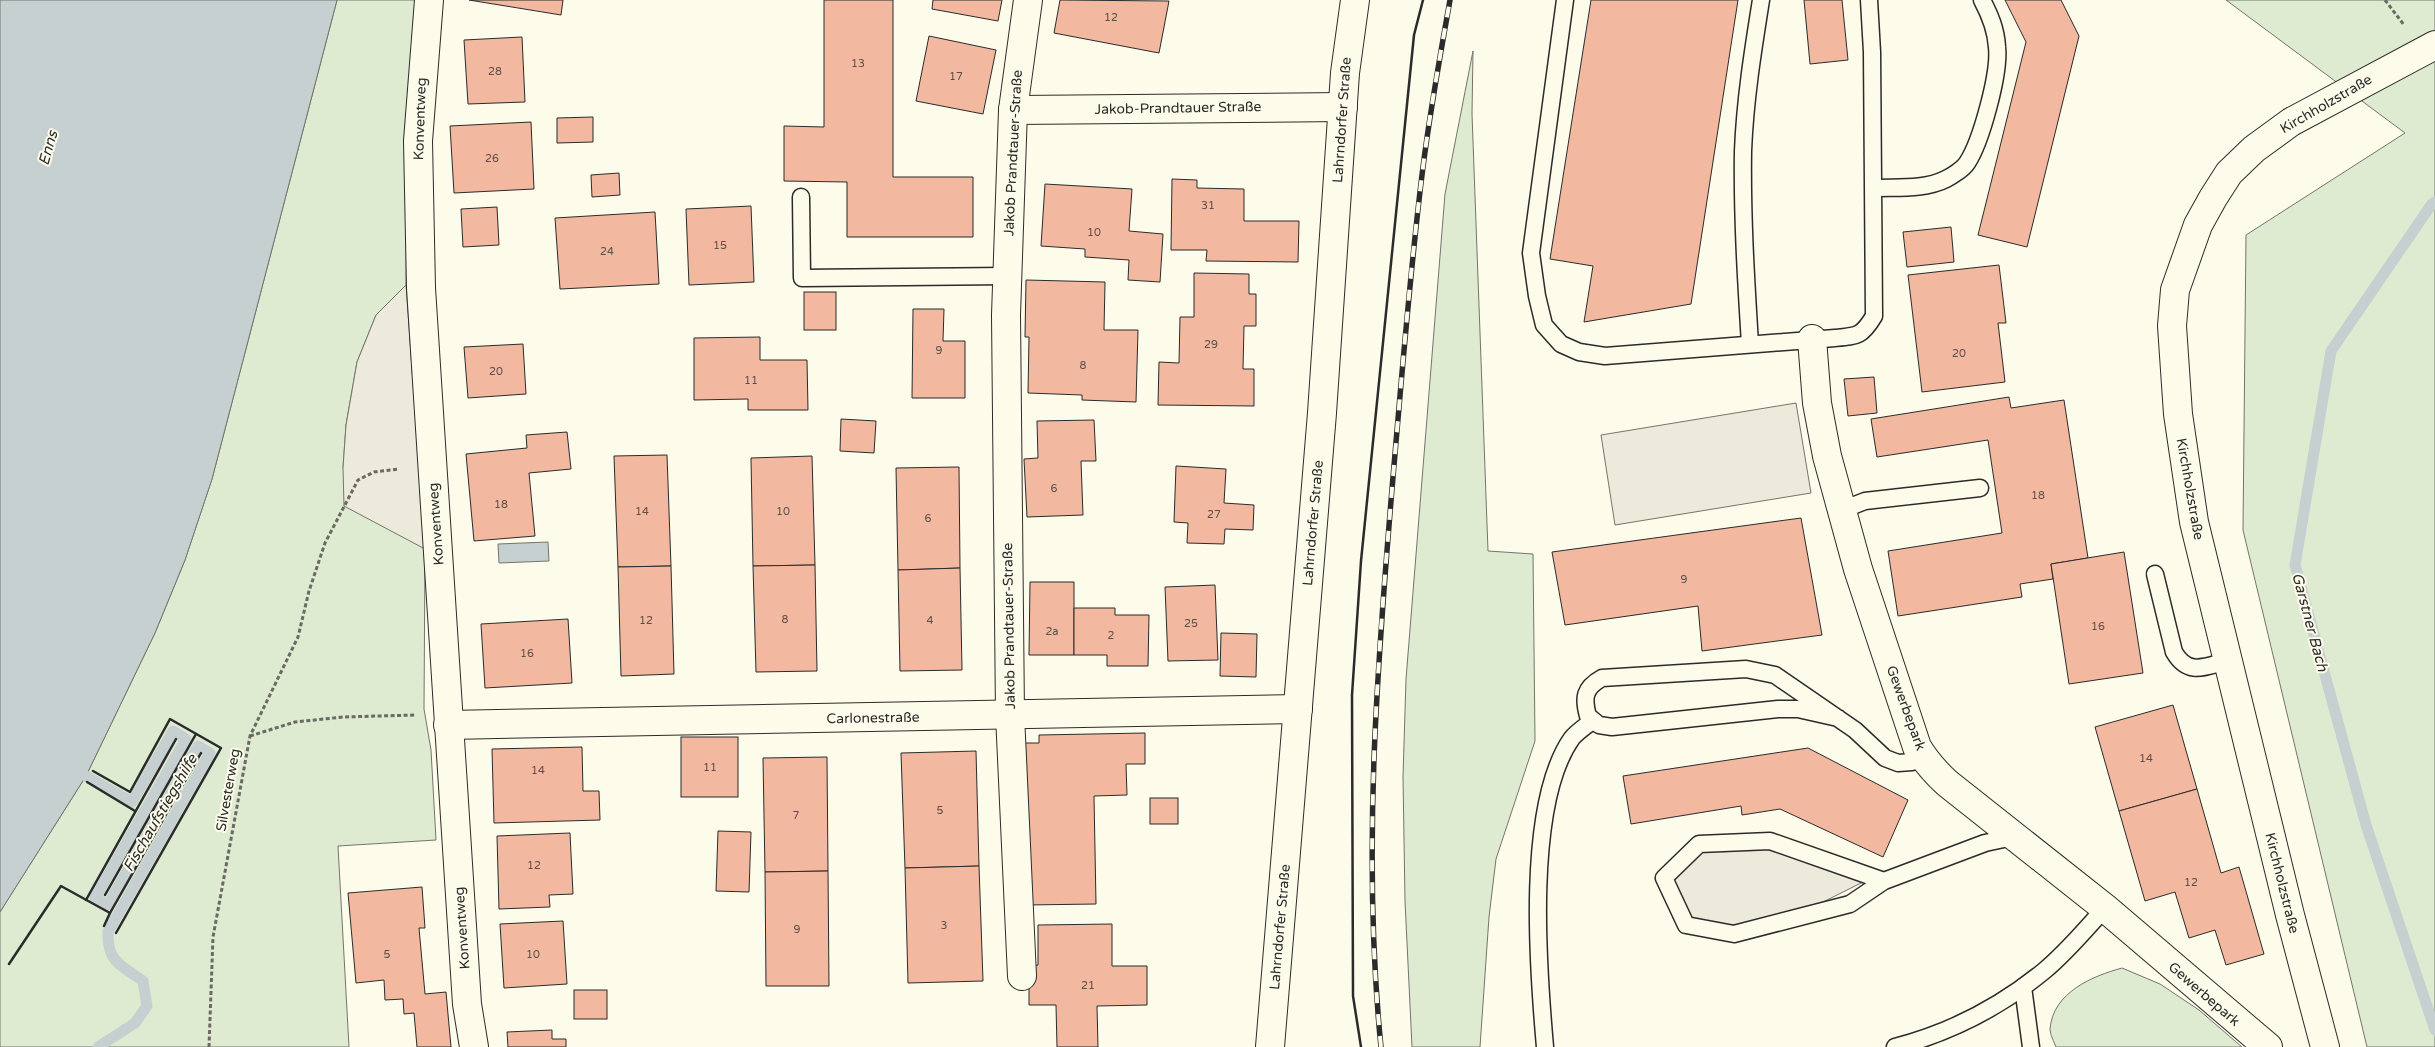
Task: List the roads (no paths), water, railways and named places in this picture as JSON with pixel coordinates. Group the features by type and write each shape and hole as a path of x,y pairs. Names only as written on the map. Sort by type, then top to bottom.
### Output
{"street":[{"name":"Konventweg","path":"429,0 418,141 418,202 448,720 467,1004 474,1047"},
{"name":"Jakob Prandtauer-Straße","path":"1022,976 1010,716 1007,276 1012,110 1028,0"},
{"name":"Lahrndorfer Straße","path":"1270,1047 1322,414 1342,107 1355,0"},
{"name":"Kirchholzstraße","path":"2325,1047 2290,916 2194,522 2178,414 2172,326 2175,290 2198,225 2213,198 2229,173 2254,148 2291,122 2435,45"},
{"name":"Jakob-Prandtauer Straße","path":"1012,110 1342,107"},
{"name":"Gewerbepark","path":"1812,339 1817,403 1826,456 1858,569 1914,738 1930,768 2013,837 2105,908 2268,1047"},
{"name":"Carlonestraße","path":"448,720 1010,716 1298,709"}],"lane":[{"path":"1565,0 1531,252 1537,296 1544,325 1561,344 1579,352 1605,356 1859,336 1867,329 1874,316 1872,52 1869,0"},
{"path":"1750,344 1743,217 1743,149 1750,63 1761,0"},
{"path":"1874,188 1926,186 1939,182 1965,166 1977,146 1996,68 1998,48 1993,22 1982,0"},
{"path":"801,197 802,278 1007,276"},
{"path":"1842,510 1865,501 1980,488"},
{"path":"2155,574 2174,652 2180,662 2189,667 2199,669 2227,661"},
{"path":"1838,718 1798,709 1778,709 1612,727 1599,725 1592,721 1586,708 1586,694 1591,684 1602,678 1746,670 1775,675 1856,730 1885,758 1898,763 1912,762 1924,758"},
{"path":"1545,1047 1541,1002 1538,896 1545,817 1550,789 1560,761 1573,738 1592,721"},
{"path":"1884,881 1770,841 1698,844 1664,878 1686,925 1734,934 1850,904 1884,881 1985,843 2013,837"},
{"path":"1895,1047 1921,1040 1967,1020 2001,1002 2023,987 2065,951 2105,908"},
{"path":"2023,987 2031,1047"}],"water":[{"name":"Enns","path":"0,0 337,0 212,479 185,560 155,633 86,776 0,912"},
{"path":"548,542 549,561 499,563 498,544"}],"waterway":[{"name":"Garstner Bach","path":"2435,202 2431,205 2331,351 2295,565 2366,825 2435,1030"},
{"name":"Fischaufstiegshilfe","path":"86,776 132,802 173,731 186,739 95,898 108,905 198,746 210,753 108,932 110,950 117,962 143,981 147,1006 135,1023 98,1047"}],"railway":[{"path":"1381,1047 1375,976 1372,833 1377,691 1387,548 1418,206 1435,84 1450,0"}]}
